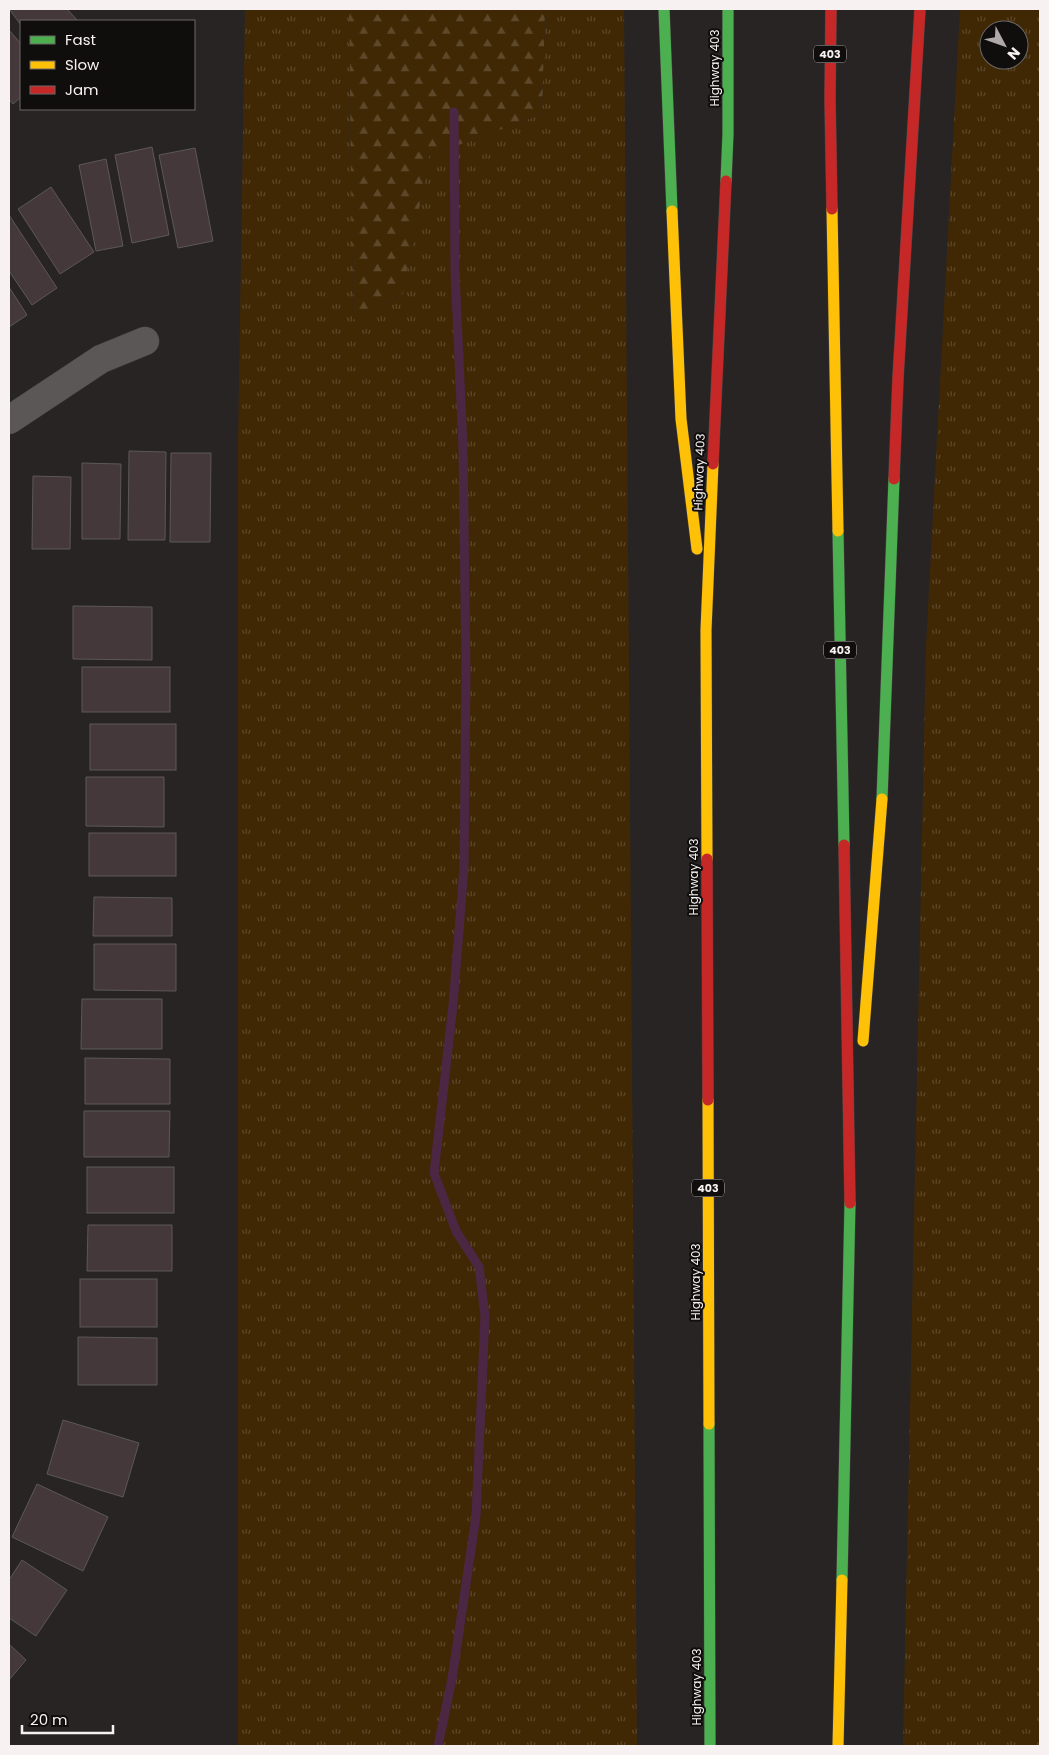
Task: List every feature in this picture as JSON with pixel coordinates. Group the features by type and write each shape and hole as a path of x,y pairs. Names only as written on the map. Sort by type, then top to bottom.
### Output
{"highway":[{"path":"664,9 681,419 706,630"},
{"name":"Highway 403","path":"710,1746 706,630 728,134 728,9"},
{"name":"403","path":"831,9 830,108 850,1202 838,1746"},
{"path":"862,1055 884,772 898,378 920,9"},
{"path":"850,1202 860,1085"}],"street":[{"path":"9,420 101,359 145,341"}],"green space":[{"path":"245,9 349,9 353,320 403,294 429,156 542,114 545,9 624,9 637,1746 238,1746 238,445"},
{"path":"349,9 545,9 542,114 429,156 403,294 353,320"},
{"path":"960,9 1040,9 1040,1746 903,1746 926,646"}],"building":[{"path":"9,9 67,9 77,20 20,20 20,24"},
{"path":"9,30 20,43 20,98 13,104 9,99"},
{"path":"152,147 169,235 132,243 115,155"},
{"path":"195,148 213,241 178,248 159,155"},
{"path":"106,159 123,246 96,251 79,165"},
{"path":"51,187 94,252 60,274 18,209"},
{"path":"9,215 57,288 32,305 9,271"},
{"path":"9,287 27,315 9,327"},
{"path":"129,451 166,452 165,540 128,540"},
{"path":"171,453 211,453 210,542 170,542"},
{"path":"82,463 121,464 120,539 82,539"},
{"path":"33,476 71,477 70,549 32,549"},
{"path":"73,606 152,607 152,660 73,659"},
{"path":"82,667 170,667 170,712 82,712"},
{"path":"90,724 176,724 176,770 90,770"},
{"path":"86,777 164,777 164,827 86,826"},
{"path":"89,833 176,833 176,876 89,876"},
{"path":"94,897 172,898 172,936 93,936"},
{"path":"94,944 176,944 176,991 94,990"},
{"path":"82,999 162,999 162,1049 81,1049"},
{"path":"85,1058 170,1059 170,1104 85,1104"},
{"path":"84,1111 170,1111 169,1157 84,1157"},
{"path":"87,1167 174,1167 174,1213 87,1213"},
{"path":"88,1225 172,1225 172,1271 87,1271"},
{"path":"80,1279 157,1279 157,1327 80,1327"},
{"path":"78,1337 157,1338 157,1385 78,1385"},
{"path":"63,1420 139,1443 123,1497 47,1474"},
{"path":"37,1484 108,1517 83,1571 12,1537"},
{"path":"22,1560 67,1590 36,1636 9,1618 9,1580"},
{"path":"9,1644 26,1660 9,1680"}],"waterway":[{"path":"438,1746 452,1679 476,1516 485,1316 479,1267 456,1231 434,1173 453,1005 464,868 466,672 463,447 455,272 454,112"}],"traffic: fast":[{"path":"664,9 672,211"},
{"path":"726,181 728,9"},
{"path":"882,799 894,479"},
{"path":"838,531 844,845"},
{"path":"842,1580 850,1203"},
{"path":"709,1424 710,1746"}],"traffic: slow":[{"path":"832,209 838,531"},
{"path":"672,211 681,419 697,549"},
{"path":"707,859 706,630 713,464"},
{"path":"863,1041 882,799"},
{"path":"708,1100 709,1424"},
{"path":"838,1746 842,1580"}],"traffic: jam":[{"path":"831,9 832,209"},
{"path":"894,479 898,378 920,9"},
{"path":"713,464 726,181"},
{"path":"844,845 850,1203"},
{"path":"707,859 708,1100"}]}
